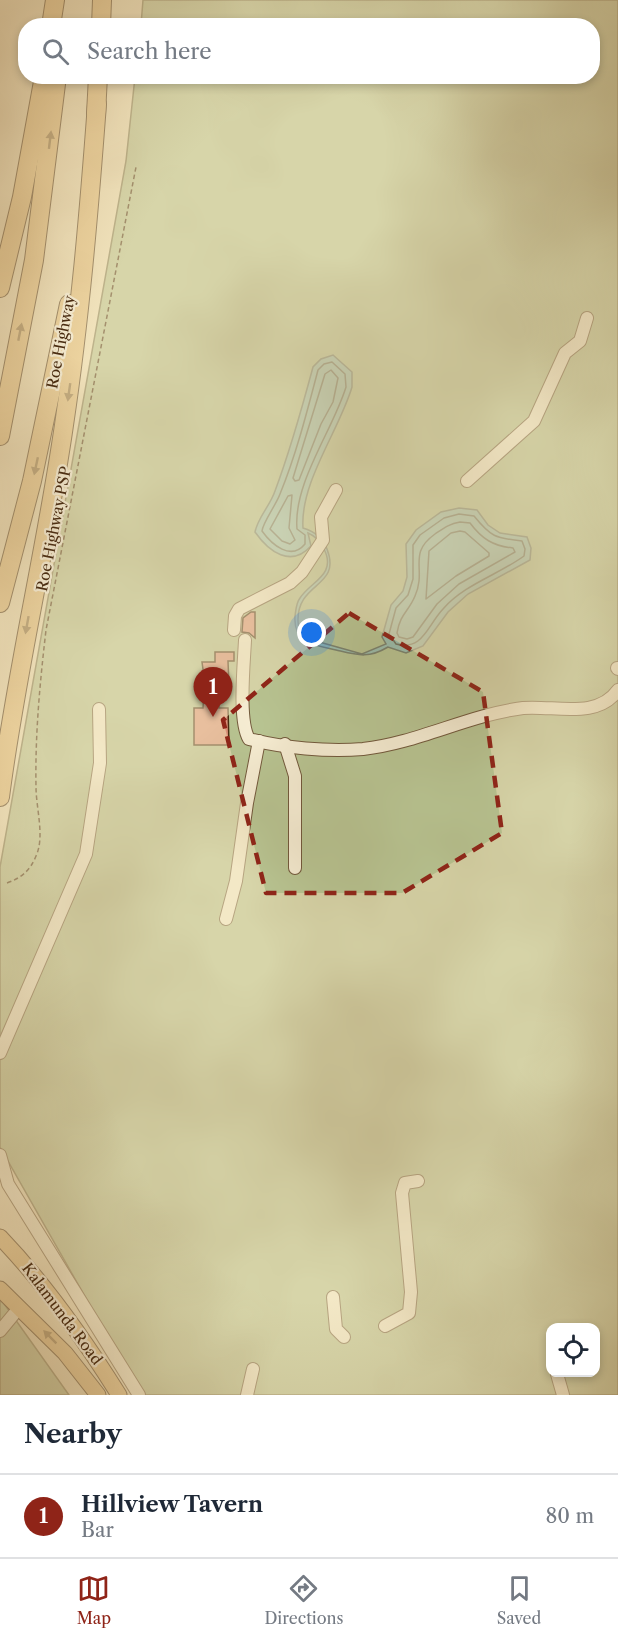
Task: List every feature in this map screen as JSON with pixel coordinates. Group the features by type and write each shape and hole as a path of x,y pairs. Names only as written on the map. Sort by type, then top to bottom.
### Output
{"highway":[{"path":"52,18 55,0"},
{"path":"63,18 64,0"},
{"path":"101,18 102,0"},
{"path":"0,288 22,197 43,84"},
{"path":"0,436 34,260 56,84"},
{"name":"Roe Highway","path":"0,603 32,481 55,379 80,244 98,84"},
{"path":"0,797 64,426 84,272 97,104"}],"main road":[{"name":"Kalamunda Road","path":"0,1237 75,1326 120,1395"},
{"name":"Kalamunda Road","path":"0,1289 65,1353 98,1395"}],"lane":[{"path":"467,481 534,421 566,353 580,341 587,318"},
{"path":"234,630 235,616 239,609 290,583 302,572 323,540 321,518 336,490"},
{"path":"244,640 245,732 249,739 321,751 383,746 494,713 526,708 575,709 596,705 611,700 618,690"},
{"path":"1,1051 86,854 100,763 99,709"},
{"path":"226,919 236,880 259,741"},
{"path":"285,744 295,776 295,868"},
{"path":"0,1155 8,1184 139,1395"},
{"path":"385,1326 409,1313 411,1292 402,1193 405,1183 418,1180"},
{"path":"333,1297 336,1329 344,1337"},
{"path":"0,1331 19,1308"},
{"path":"247,1395 253,1369"},
{"path":"558,1377 562,1395"}],"path":[{"name":"Roe Highway PSP","path":"7,883 26,874 37,856 39,844 36,788 37,736 40,667 45,630 136,167"}],"highlighted area":[{"path":"349,613 483,692 502,833 402,893 266,893 223,720"}],"green space":[{"path":"143,0 618,0 618,1395 141,1395 0,1147 0,867 126,161 134,84 600,84 600,18 142,18"},
{"path":"0,1298 69,1395 0,1395"}],"water":[{"path":"333,355 352,372 352,387 314,475 304,511 303,528 320,538 327,549 330,562 329,571 304,598 300,608 298,626 305,638 362,654 386,644 382,637 391,605 403,591 407,577 406,544 416,530 441,512 459,508 477,510 488,525 500,533 527,537 531,548 530,560 468,594 448,612 423,646 406,653 388,647 368,655 356,654 313,644 301,637 295,625 297,604 325,571 327,558 324,549 318,540 308,533 311,546 303,553 288,557 267,546 255,532 273,496 296,429 313,367 321,359"}],"building":[{"path":"255,612 255,638 249,633 242,632 243,618"},
{"path":"215,652 234,652 234,661 228,661 229,686 219,686 219,708 228,708 229,745 194,745 194,708 203,708 204,691 206,691 202,662 215,662"}],"place":[{"name":"Hillview Tavern","path":"213,717"}]}
